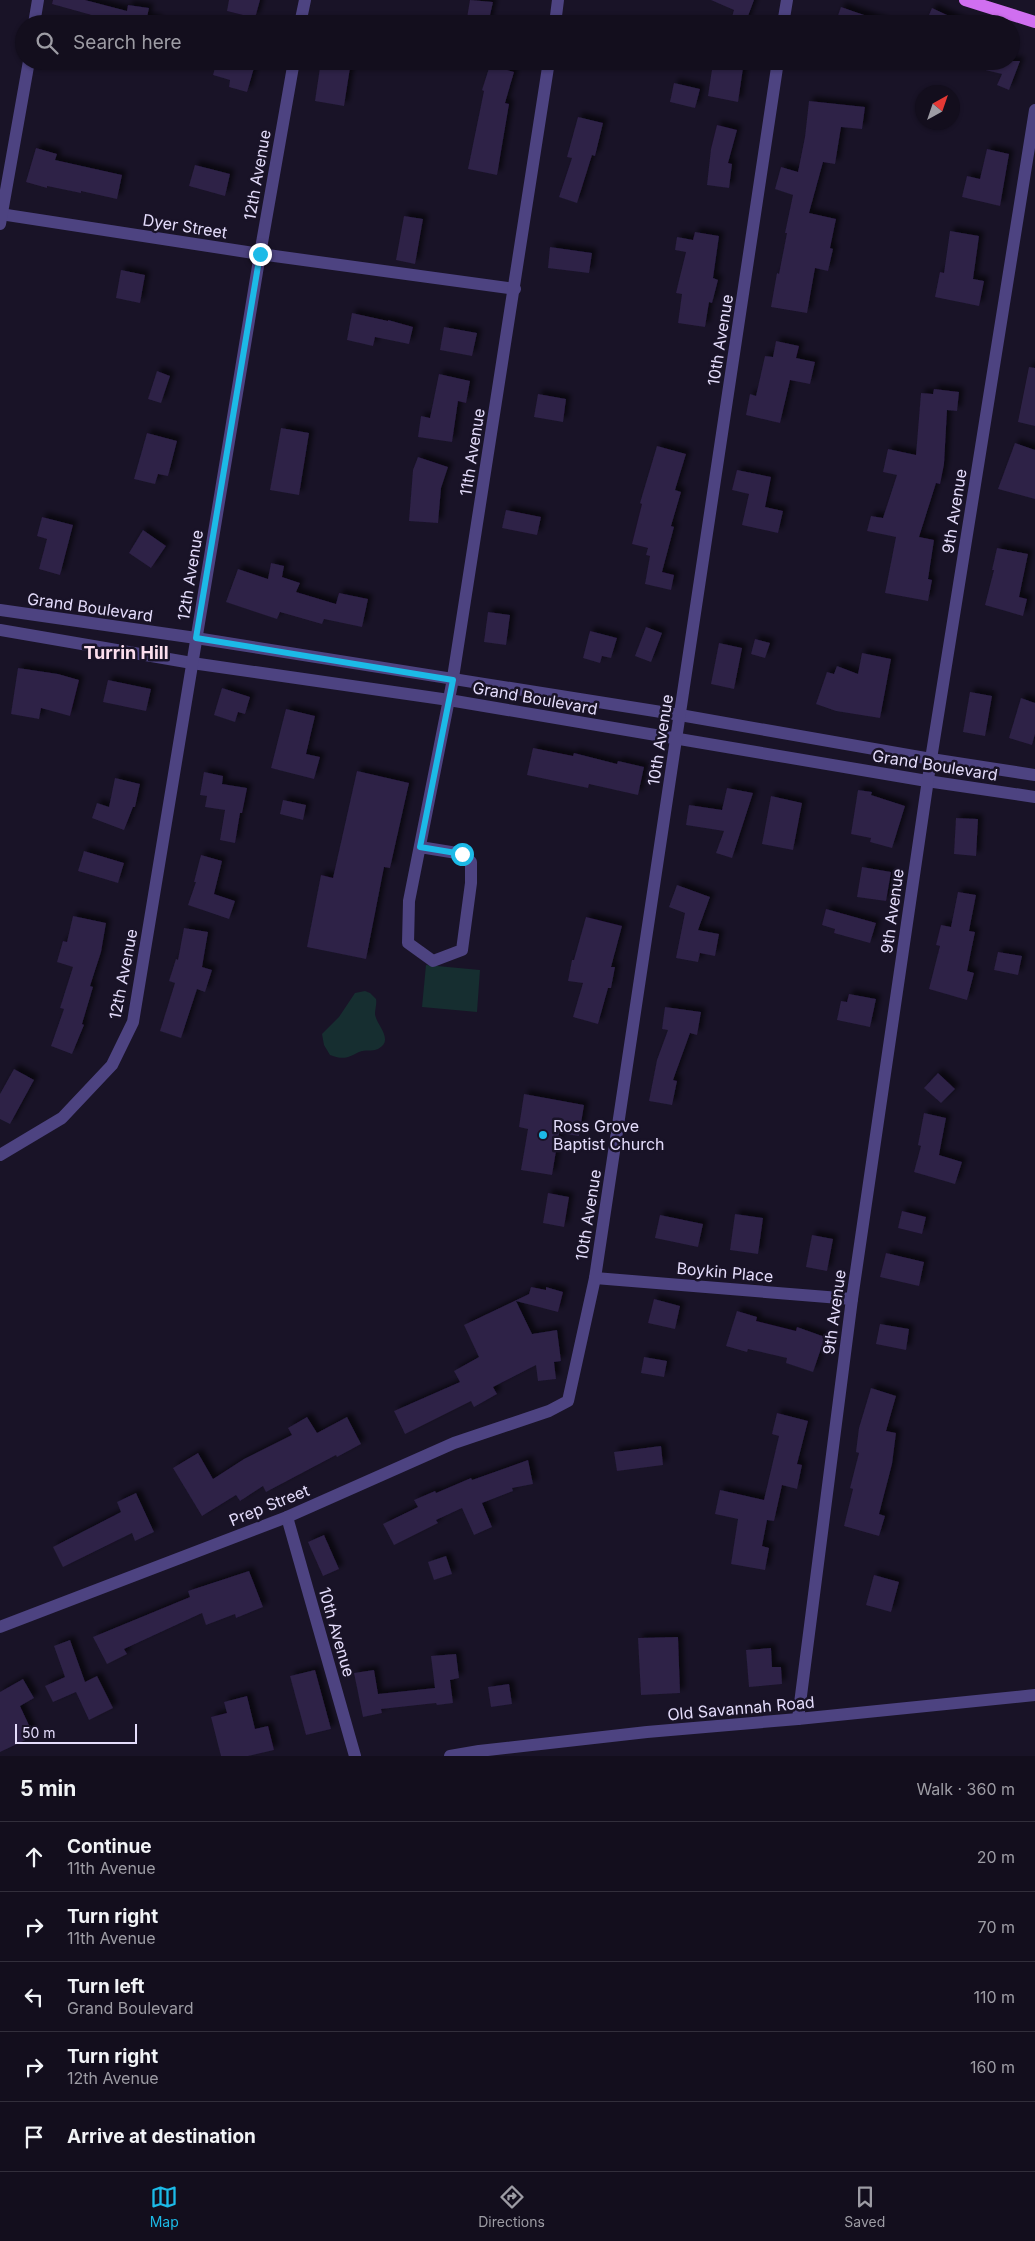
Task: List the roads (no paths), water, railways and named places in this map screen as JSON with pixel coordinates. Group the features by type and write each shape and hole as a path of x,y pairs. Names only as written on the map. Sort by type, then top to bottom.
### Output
{"main road":[{"path":"965,0 1013,15"},
{"path":"1020,17 1035,22"}],"street":[{"path":"36,15 38,0"},
{"path":"302,15 305,0"},
{"path":"556,15 558,0"},
{"path":"784,15 787,0"},
{"path":"1,218 27,70"},
{"name":"12th Avenue","path":"0,1155 62,1118 112,1065 133,1022 260,254 292,70"},
{"name":"11th Avenue","path":"420,847 462,854 471,862 469,902 462,950 433,961 408,943 409,901 453,680 548,70"},
{"name":"10th Avenue","path":"549,1412 568,1402 595,1278 777,70"},
{"name":"9th Avenue","path":"798,1720 852,1299 930,759 1035,110"},
{"name":"Dyer Street","path":"1,218 515,289"},
{"name":"Grand Boulevard","path":"0,610 196,638 680,715 930,759 1035,775"},
{"name":"Grand Boulevard","path":"0,630 192,663 449,700 927,781 1035,797"},
{"name":"Boykin Place","path":"595,1278 852,1299"},
{"name":"Prep Street","path":"0,1626 287,1517 454,1443 549,1412"},
{"name":"10th Avenue","path":"287,1517 355,1756"},
{"name":"Old Savannah Road","path":"450,1756 647,1732 798,1720 1035,1695"}],"place":[{"name":"Ross Grove Baptist Church","path":"543,1135"}],"district":[{"name":"Turrin Hill","path":"126,652"}]}
